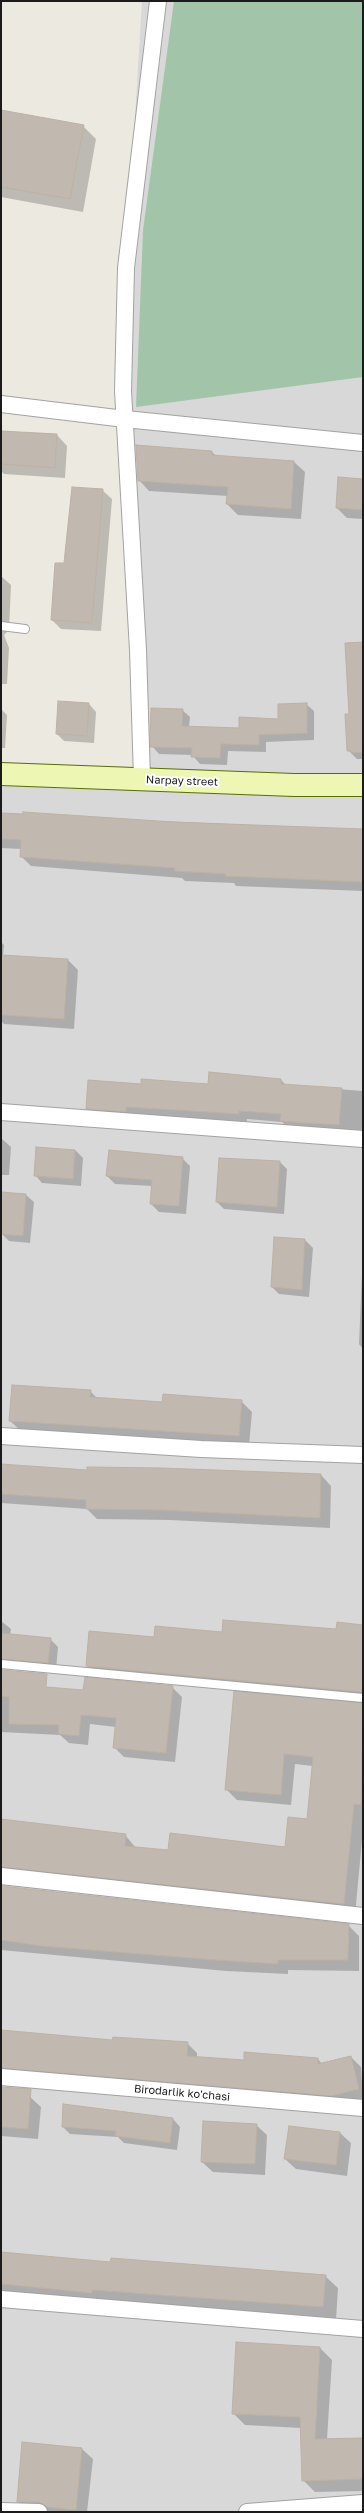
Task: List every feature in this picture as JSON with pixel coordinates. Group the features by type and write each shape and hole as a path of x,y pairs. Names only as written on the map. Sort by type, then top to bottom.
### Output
{"main road":[{"name":"Narpay street","path":"1,774 294,785 363,785"}],"street":[{"path":"142,779 138,650 123,391 126,268 158,1"},
{"path":"1,404 125,419 363,443"},
{"path":"1,1112 363,1139"},
{"path":"1,1436 201,1449 363,1455"},
{"path":"1,1876 363,1916"},
{"name":"Birodarlik ko'chasi","path":"1,2077 363,2108"},
{"path":"1,2299 363,2329"},
{"path":"247,2512 363,2503"},
{"path":"1,2511 39,2512"}],"lane":[{"path":"1,626 26,629"},
{"path":"1,1664 363,1698"}],"shaded area":[{"path":"142,1 363,1 363,2512 1,2512 1,774 141,779 126,268"}],"green space":[{"path":"174,1 363,1 363,377 136,407 143,230"}],"building":[{"path":"1,110 84,125 70,199 1,187"},
{"path":"1,431 57,434 55,468 1,464"},
{"path":"136,445 212,451 212,455 294,461 291,509 226,504 228,487 138,481"},
{"path":"338,477 363,479 363,510 336,508"},
{"path":"72,487 103,489 92,623 51,620 55,563 64,563"},
{"path":"363,642 363,752 351,753 351,751 347,751 345,714 349,714 345,643"},
{"path":"58,701 89,703 87,736 56,734"},
{"path":"307,703 307,733 259,735 259,745 221,744 220,758 191,757 192,748 150,747 151,708 183,709 182,726 239,728 239,717 278,719 278,704"},
{"path":"23,812 173,822 363,829 363,882 225,876 226,874 174,871 175,868 20,857 21,840 1,839 1,813 23,814"},
{"path":"1,955 68,959 64,1019 1,1015"},
{"path":"209,1072 281,1079 281,1084 342,1088 339,1125 280,1121 281,1114 239,1111 239,1114 126,1107 126,1112 86,1109 88,1080 141,1084 141,1079 208,1084"},
{"path":"36,1147 75,1150 73,1179 34,1176"},
{"path":"109,1150 183,1157 179,1206 150,1204 152,1180 106,1176"},
{"path":"219,1158 280,1161 277,1207 216,1202"},
{"path":"1,1192 26,1194 23,1236 1,1234"},
{"path":"274,1237 305,1239 302,1290 271,1287"},
{"path":"12,1385 91,1390 90,1397 162,1402 163,1394 242,1400 239,1436 9,1421"},
{"path":"1,1464 87,1470 87,1467 162,1468 321,1474 320,1518 160,1510 86,1509 86,1500 1,1494"},
{"path":"223,1620 336,1629 337,1622 363,1625 363,1692 86,1666 89,1631 154,1637 155,1626 222,1632"},
{"path":"1,1633 51,1638 48,1663 1,1659"},
{"path":"1,1670 47,1674 46,1687 83,1690 85,1677 173,1686 166,1753 113,1748 116,1718 81,1715 79,1736 58,1734 59,1725 9,1724 9,1697 1,1696"},
{"path":"234,1691 363,1703 361,1805 354,1804 344,1904 1,1867 1,1819 126,1834 125,1846 168,1850 170,1833 285,1847 288,1817 307,1819 313,1757 284,1754 281,1795 225,1790"},
{"path":"1,1886 349,1924 348,1960 278,1960 278,1964 41,1946 1,1940"},
{"path":"1,2030 112,2040 113,2037 188,2042 187,2056 244,2060 244,2052 318,2058 318,2064 351,2056 359,2089 331,2096 1,2068"},
{"path":"1,2087 31,2089 28,2129 1,2127"},
{"path":"63,2104 173,2118 170,2143 115,2136 116,2131 62,2127"},
{"path":"203,2121 257,2124 255,2164 201,2162"},
{"path":"289,2126 340,2132 336,2165 284,2159"},
{"path":"1,2252 110,2262 111,2258 326,2275 323,2307 92,2290 92,2293 1,2284"},
{"path":"236,2342 320,2347 315,2439 363,2438 363,2479 302,2481 300,2417 232,2414"},
{"path":"22,2442 82,2448 76,2510 47,2507 39,2502 17,2502"}]}
